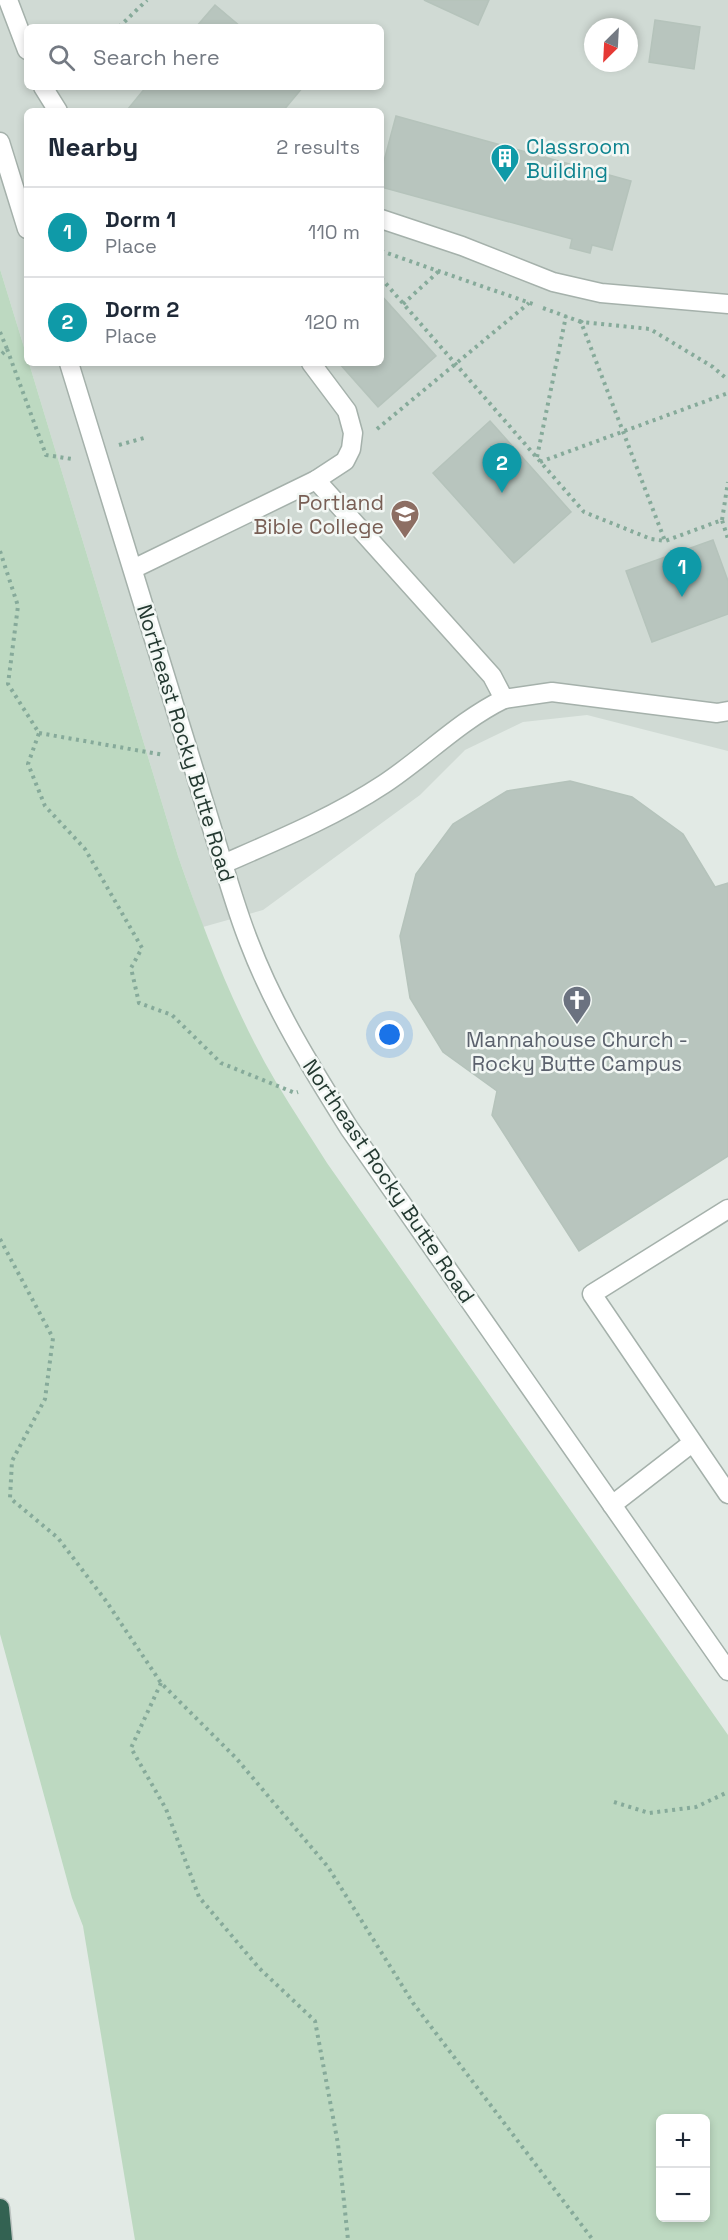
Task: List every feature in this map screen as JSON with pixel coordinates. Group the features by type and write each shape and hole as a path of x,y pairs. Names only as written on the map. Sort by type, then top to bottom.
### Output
{"highway":[{"path":"0,2208 3,2240"}],"street":[{"path":"8,0 24,42"},
{"path":"45,90 56,108"},
{"path":"0,142 24,219"},
{"path":"384,220 462,246 553,282 601,293 728,304"},
{"name":"Northeast Rocky Butte Road","path":"70,366 223,864 249,943 281,1012 349,1128 728,1671"},
{"path":"133,569 316,480 345,461 351,449 353,433 347,411 314,366"},
{"path":"316,480 492,676 504,699"},
{"path":"223,864 289,835 352,803 406,769 480,711 504,699 552,692 717,713 728,711"},
{"path":"728,1209 591,1294 728,1494"},
{"path":"612,1505 692,1443"}],"path":[{"path":"122,24 147,0"},
{"path":"384,252 581,321 650,328 713,367 728,380"},
{"path":"403,304 439,271"},
{"path":"384,282 584,512 651,539 665,541 722,520"},
{"path":"588,290 581,321 665,541"},
{"path":"353,433 379,428 529,303"},
{"path":"539,460 566,316"},
{"path":"0,332 7,349 0,356"},
{"path":"539,460 728,393"},
{"path":"728,482 722,520 728,539"},
{"path":"0,551 18,606 8,684 39,733 191,760"},
{"path":"39,733 28,764 45,806 86,849 142,948 131,968 139,1003 172,1015 221,1063 295,1093 323,1086"},
{"path":"0,1239 53,1338 45,1399 12,1461 10,1498 58,1538 106,1601 161,1683 236,1758 328,1867 413,2003 593,2240"},
{"path":"161,1683 131,1748 166,1809 199,1897 259,1968 315,2021 338,2144 348,2240"},
{"path":"614,1802 649,1813 696,1808 728,1792"}],"shaded area":[{"name":"Portland Bible College","path":"0,0 728,0 728,751 587,715 523,722 465,750 420,795 263,910 203,927 178,856 30,366 384,366 384,108 24,108 24,347 0,269"}],"green space":[{"path":"0,269 24,347 24,366 30,366 178,856 210,943 247,1028 276,1082 327,1163 728,1735 728,2240 135,2240 83,1926 72,1898 0,1634"}],"building":[{"path":"424,0 489,0 478,25"},
{"path":"215,5 237,24 199,24"},
{"path":"655,20 700,27 694,69 649,62"},
{"path":"144,90 300,90 286,108 129,108"},
{"name":"Classroom Building","path":"396,116 631,181 612,250 592,245 590,253 570,248 572,239 384,188 384,161"},
{"path":"384,298 436,356 378,407 342,366 384,366"},
{"path":"490,421 571,512 514,563 433,473"},
{"path":"713,540 728,581 728,614 652,642 626,571"},
{"name":"Mannahouse Church - Rocky Butte Campus","path":"570,781 632,797 683,834 715,887 728,883 728,1156 579,1251 492,1115 497,1091 443,1052 410,998 400,936 416,874 453,824 507,791"}],"place":[{"name":"Classroom Building","path":"505,184"},
{"name":"Dorm 2","path":"502,493"},
{"name":"Portland Bible College","path":"405,540"},
{"name":"Dorm 1","path":"682,597"},
{"name":"Mannahouse Church - Rocky Butte Campus","path":"577,1026"}]}
